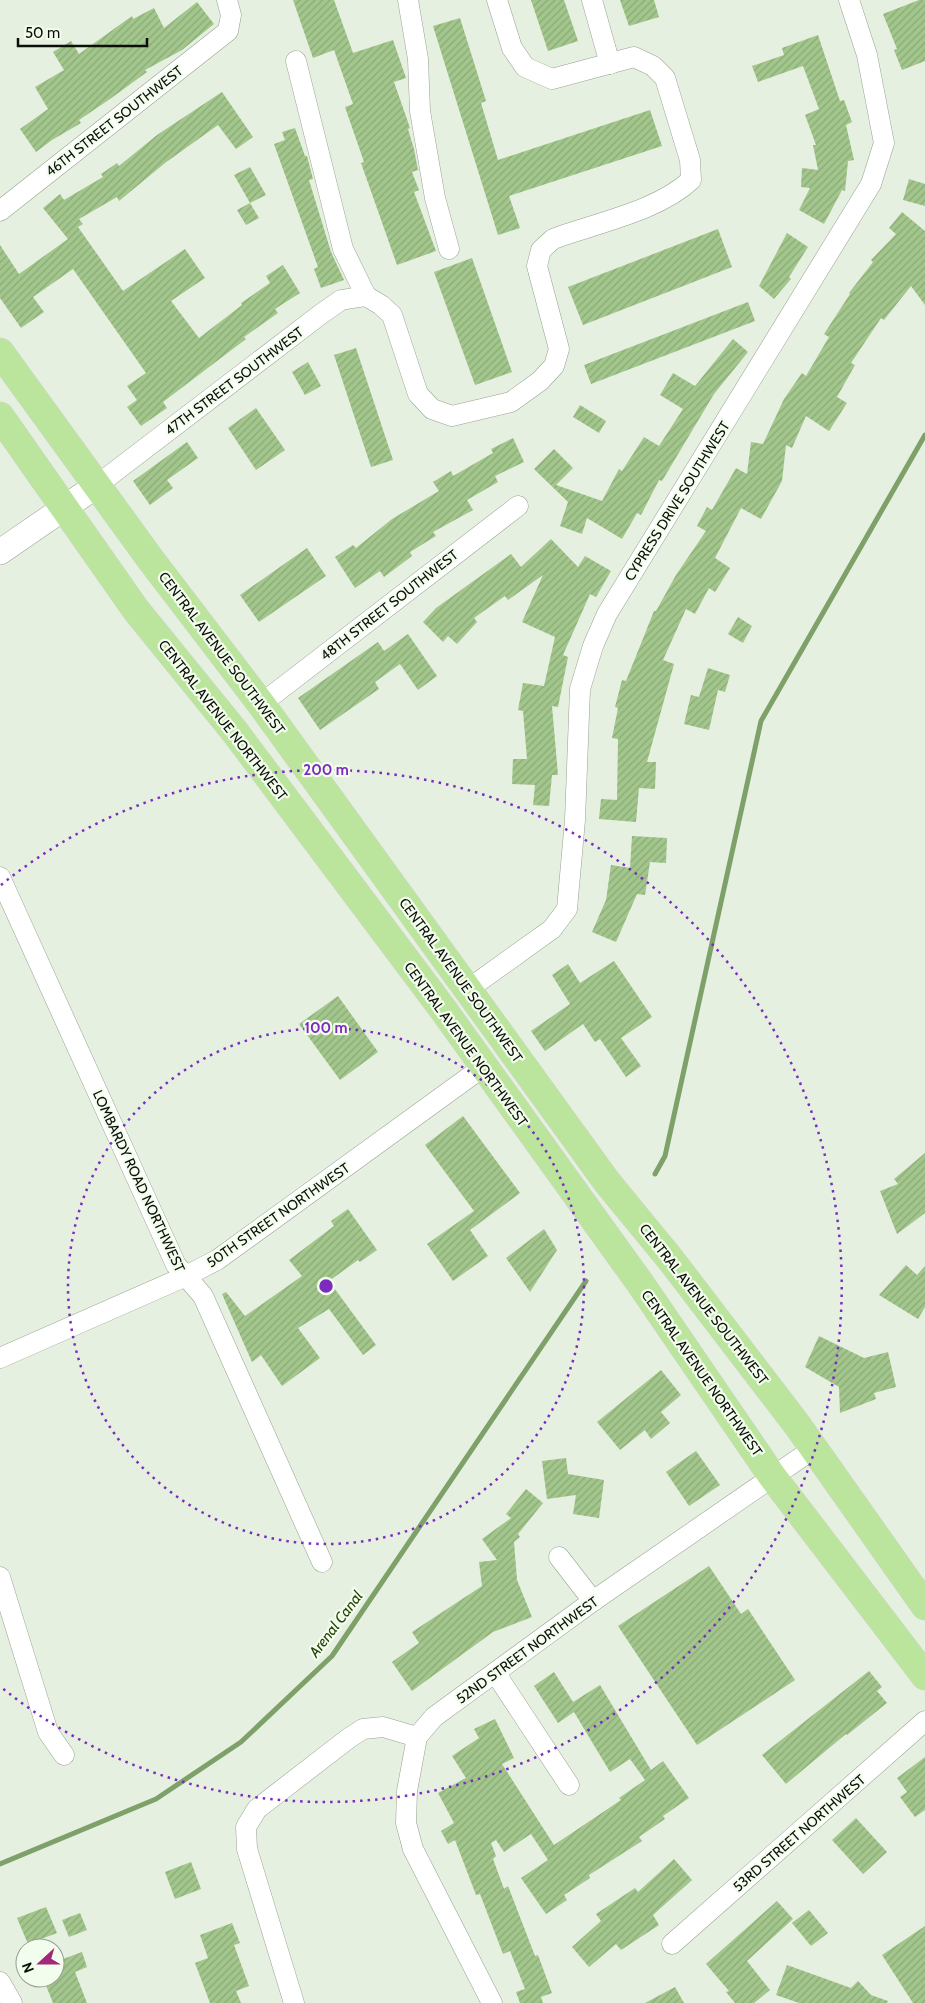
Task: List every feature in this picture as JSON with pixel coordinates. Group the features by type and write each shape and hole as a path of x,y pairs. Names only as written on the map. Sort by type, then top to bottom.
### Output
{"main road":[{"name":"CENTRAL AVENUE SOUTHWEST","path":"0,352 96,486 261,704 606,1182 671,1260 798,1426 925,1606"},
{"name":"CENTRAL AVENUE NORTHWEST","path":"0,416 136,610 235,732 483,1067 640,1283 772,1476 925,1676"}],"street":[{"name":"46TH STREET SOUTHWEST","path":"0,211 228,31 231,15 226,0"},
{"path":"408,0 418,59 420,111 435,198 449,249"},
{"path":"296,61 343,249 366,296 381,305 392,316 418,394 432,409 452,416 511,402 540,381 554,366 559,349 537,266 541,250 553,238 662,201 679,191 691,180 690,160 665,78 653,66 634,57 552,79 525,67 512,48 496,0"},
{"path":"592,0 610,64"},
{"name":"CYPRESS DRIVE SOUTHWEST","path":"467,990 552,929 567,909 576,820 580,689 593,646 608,614 871,184 884,143 867,55 849,0"},
{"name":"47TH STREET SOUTHWEST","path":"0,552 65,509 328,309 341,300 366,296"},
{"name":"48TH STREET SOUTHWEST","path":"261,704 518,506"},
{"name":"LOMBARDY ROAD NORTHWEST","path":"0,877 176,1265 184,1277 203,1296 322,1562"},
{"name":"50TH STREET NORTHWEST","path":"0,1358 184,1277 217,1260 483,1067"},
{"name":"52ND STREET NORTHWEST","path":"417,1737 434,1717 496,1674 593,1601 813,1449"},
{"path":"560,1557 593,1601"},
{"path":"0,1577 48,1732 64,1755"},
{"path":"496,1674 569,1785"},
{"name":"53RD STREET NORTHWEST","path":"672,1944 925,1721"},
{"path":"294,2003 246,1850 246,1827 257,1809 272,1795 363,1729 383,1727 417,1737 407,1791 406,1823 413,1849 492,2003"},
{"path":"0,1982 12,2003"}],"building":[{"path":"293,0 334,0 353,53 393,40 406,78 394,82 410,128 408,129 418,170 412,172 419,190 414,192 436,251 397,265 361,163 364,162 345,107 353,104 334,50 313,58"},
{"path":"531,0 564,0 578,41 548,51"},
{"path":"620,0 654,0 659,17 629,26"},
{"path":"919,0 925,0 925,61 902,70 894,50 897,49 883,14"},
{"path":"197,2 214,24 182,50 145,70 147,72 79,120 81,123 36,152 20,129 48,109 35,87 64,70 53,52 71,41 79,54 132,16 133,19 154,8 164,28"},
{"path":"460,18 486,101 481,103 498,160 650,110 662,146 509,196 520,228 498,235 433,26"},
{"path":"818,35 840,101 844,100 852,122 846,125 854,160 848,161 845,191 842,190 824,224 799,210 810,188 801,187 802,168 818,170 813,145 816,145 805,115 819,109 803,66 758,82 752,66 784,55 782,48"},
{"path":"222,92 253,137 236,149 218,125 165,163 119,201 117,197 79,219 83,224 78,227 123,291 185,249 205,278 171,301 199,338 242,305 241,303 270,283 266,276 283,265 300,293 275,309 278,313 244,337 246,339 163,402 167,408 141,426 127,407 137,400 127,386 146,373 73,269 33,297 44,312 21,328 0,298 0,245 19,274 68,239 43,208 60,194 64,200 103,177 101,174 117,163 119,166 157,135"},
{"path":"295,128 305,156 307,156 313,179 309,180 331,252 344,280 321,288 314,269 318,267 274,144 285,140 282,132"},
{"path":"250,167 266,195 250,203 234,175"},
{"path":"909,179 925,184 925,206 903,200"},
{"path":"250,203 259,218 246,225 237,210"},
{"path":"902,212 925,231 925,305 911,286 884,320 881,318 851,363 855,365 837,397 847,403 829,431 806,416 792,448 786,445 782,481 761,519 741,508 715,558 730,568 715,592 709,588 695,614 686,609 663,660 674,664 647,762 656,762 655,789 639,788 636,822 599,819 601,799 617,800 618,739 612,738 618,708 615,707 622,680 626,681 654,611 656,611 676,575 706,531 697,526 707,507 712,510 736,468 747,474 751,442 763,444 784,399 802,373 806,376 829,337 824,334 849,293 873,262 871,260 896,234 889,228"},
{"path":"718,229 732,267 583,325 568,287"},
{"path":"787,233 808,247 789,277 791,279 774,299 759,286"},
{"path":"472,258 512,372 475,385 434,272"},
{"path":"748,302 755,321 591,384 584,365"},
{"path":"733,339 748,352 714,394 662,481 659,480 641,515 637,513 622,539 587,518 582,534 560,526 568,502 534,469 554,449 573,468 556,485 602,501 619,469 622,471 644,437 659,446 683,409 660,395 673,373 695,386"},
{"path":"356,348 393,460 371,467 334,355"},
{"path":"308,362 321,386 305,395 292,372"},
{"path":"580,405 606,421 599,433 573,417"},
{"path":"256,408 285,450 256,470 228,428"},
{"path":"513,438 524,462 495,476 498,482 467,500 473,510 433,532 436,536 410,552 412,556 384,577 380,571 355,588 335,557 353,545 356,548 392,519 439,491 433,482 451,471 453,476 493,453 491,449"},
{"path":"187,442 198,458 167,480 173,488 150,505 133,481"},
{"path":"551,539 578,567 585,556 611,571 596,597 590,594 563,655 568,657 558,707 552,706 558,775 552,775 549,806 533,805 535,785 512,784 513,759 527,759 523,711 518,710 523,683 544,686 555,637 522,622 543,575 508,600 505,596 474,618 477,622 457,644 448,636 443,642 423,622 436,608 511,554 521,567"},
{"path":"307,548 326,576 259,622 240,595"},
{"path":"738,617 752,626 743,643 728,634"},
{"path":"408,634 437,676 418,690 400,664 375,682 379,689 320,730 298,698 378,642 384,651"},
{"path":"708,668 730,675 725,692 718,690 709,730 684,724 691,695 699,697"},
{"path":"632,836 667,838 666,863 650,862 645,895 637,894 616,942 592,932 606,900 611,865 630,868"},
{"path":"614,961 652,1017 621,1038 641,1066 626,1077 600,1039 595,1042 583,1024 545,1051 531,1031 570,1004 552,975 568,964 580,983"},
{"path":"338,996 378,1052 340,1080 299,1024"},
{"path":"463,1116 520,1193 470,1230 488,1256 453,1281 427,1244 474,1211 425,1145"},
{"path":"925,1153 925,1213 897,1234 880,1191 898,1184 894,1179"},
{"path":"348,1209 377,1250 360,1262 358,1260 329,1281 376,1345 363,1355 329,1309 298,1328 320,1358 282,1386 261,1355 252,1362 222,1294 226,1292 245,1316 302,1276 289,1260 334,1226 331,1221"},
{"path":"544,1229 557,1250 530,1292 506,1258"},
{"path":"906,1265 917,1275 925,1266 925,1307 918,1319 879,1295"},
{"path":"819,1336 864,1358 888,1352 896,1387 874,1393 876,1399 840,1413 839,1387 805,1367"},
{"path":"661,1370 681,1395 661,1412 670,1423 651,1439 645,1430 620,1450 597,1422"},
{"path":"696,1451 720,1485 689,1506 666,1472"},
{"path":"566,1458 568,1474 604,1480 599,1518 573,1514 576,1495 547,1499 542,1461"},
{"path":"526,1489 543,1503 518,1534 520,1537 514,1542 517,1580 532,1617 493,1632 412,1691 392,1662 419,1643 412,1632 482,1586 479,1562 497,1560 482,1539 511,1518 506,1514"},
{"path":"709,1566 741,1614 748,1609 795,1680 697,1745 618,1626"},
{"path":"869,1671 882,1687 877,1691 887,1703 786,1784 762,1755"},
{"path":"554,1672 573,1702 600,1685 651,1770 663,1761 689,1798 663,1816 665,1819 639,1837 642,1841 589,1875 590,1878 564,1895 567,1900 546,1914 521,1878 548,1860 531,1834 504,1852 496,1840 491,1843 496,1856 493,1859 504,1889 508,1886 535,1956 538,1955 552,1993 541,1997 543,2003 520,2003 516,1992 525,1989 510,1951 503,1954 480,1894 476,1895 455,1840 448,1844 441,1831 454,1823 438,1793 466,1778 452,1756 479,1738 474,1729 495,1719 514,1758 502,1764 554,1845 621,1800 619,1798 645,1780 630,1759 610,1772 574,1712 558,1723 534,1686"},
{"path":"925,1757 925,1810 915,1817 900,1797 907,1792 897,1778"},
{"path":"856,1818 887,1852 863,1874 832,1840"},
{"path":"674,1859 692,1880 653,1915 659,1925 621,1950 616,1944 589,1967 572,1947 601,1921 596,1914 635,1888 638,1892"},
{"path":"191,1862 201,1889 175,1899 165,1872"},
{"path":"777,1901 793,1919 747,1961 770,1990 754,2003 735,2003 726,1992 729,1991 706,1964"},
{"path":"46,1907 57,1933 44,1938 25,1938 17,1918"},
{"path":"809,1910 828,1933 811,1946 792,1923"},
{"path":"80,1913 87,1930 69,1937 62,1920"},
{"path":"232,1923 240,1943 234,1945 249,1986 236,1991 241,2003 210,2003 195,1963 208,1958 200,1935"},
{"path":"925,1926 925,2003 913,2003 882,1955"},
{"path":"82,1952 87,1967 75,1972 87,2003 53,2003 47,1988 65,1988 65,1958"},
{"path":"787,1965 851,1988 858,1981 871,1995 888,2001 887,2003 799,2003 776,1995"},
{"path":"675,1987 684,2003 645,2003"}],"waterway":[{"path":"655,1174 665,1156 761,721 925,435"},
{"name":"Arenal Canal","path":"0,1864 156,1799 241,1742 332,1656 586,1281"}]}
